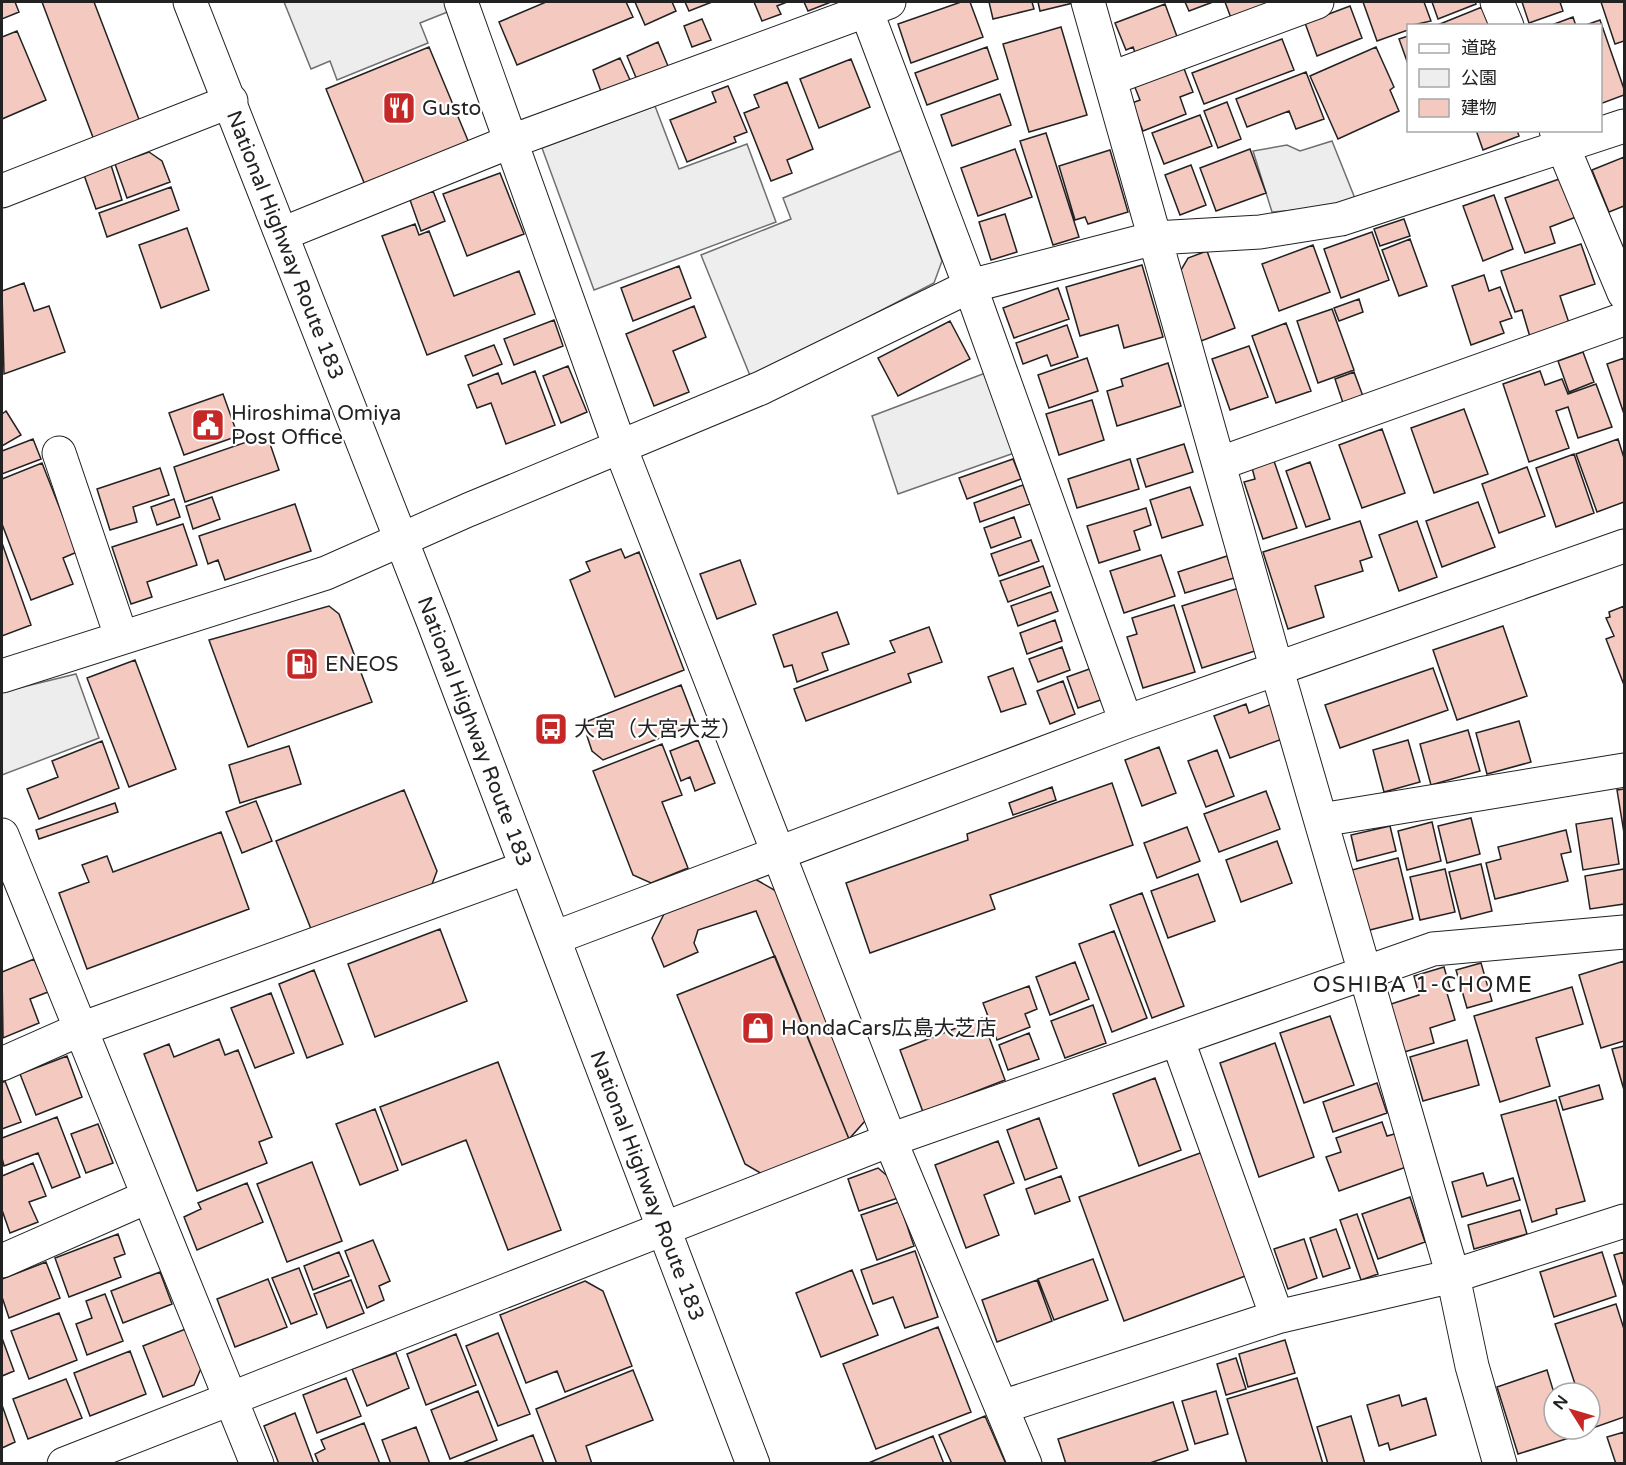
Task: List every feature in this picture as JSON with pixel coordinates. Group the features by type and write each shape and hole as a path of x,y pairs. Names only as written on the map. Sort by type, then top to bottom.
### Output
{"main road":[{"name":"National Highway Route 183","path":"190,2 231,101 433,621 753,1464"},
{"path":"461,2 620,447 890,1140 1025,1464"},
{"path":"1088,2 1112,78 1155,238 1364,973 1454,1276 1472,1366 1500,1464"},
{"path":"1112,78 1317,2"},
{"path":"1497,2 1507,24"},
{"path":"282,234 512,141 873,4 970,286 1126,722"},
{"path":"2,191 231,101"},
{"path":"1602,130 1624,126"},
{"path":"2,676 121,636 326,573 468,510 761,388 970,286 1155,238 1260,232 1341,219 1559,138 1592,132"},
{"path":"1559,138 1624,293"},
{"path":"1221,464 1624,319"},
{"path":"59,453 121,636"},
{"path":"554,938 1126,722 1624,546"},
{"path":"1321,820 1624,770"},
{"path":"2,835 257,1464"},
{"path":"2,1064 81,1029 525,868"},
{"path":"64,1464 890,1140 1178,1041 1433,949 1624,932"},
{"path":"1178,1041 1277,1317"},
{"path":"2,1261 147,1197"},
{"path":"1002,1407 1277,1317 1454,1276 1624,1221"}],"green space":[{"path":"902,150 942,261 934,283 751,378 701,255 791,219 783,198"}],"shaded area":[{"path":"284,2 447,2 450,11 420,23 428,43 337,80 330,61 311,69"},
{"path":"655,106 679,169 747,144 776,222 594,290 542,148"},
{"path":"1332,141 1356,201 1323,208 1272,212 1253,151 1287,145 1300,151"},
{"path":"988,372 1017,452 898,494 872,416"},
{"path":"76,674 99,738 2,775 2,692"}],"building":[{"path":"2,2 15,2 19,12 2,19"},
{"path":"42,2 94,2 140,122 94,140"},
{"path":"546,2 626,2 633,17 517,65 499,22"},
{"path":"635,2 672,2 676,11 645,25"},
{"path":"685,2 712,2 689,11"},
{"path":"754,2 787,2 777,6 781,14 762,21"},
{"path":"804,2 831,2 808,11"},
{"path":"961,2 970,2 983,37 911,63 898,24"},
{"path":"989,2 1032,2 1034,9 993,19"},
{"path":"1038,2 1072,2 1073,3 1040,11"},
{"path":"1185,2 1213,2 1189,11"},
{"path":"1225,2 1274,2 1231,18"},
{"path":"1363,2 1424,2 1431,21 1407,24 1407,30 1377,41"},
{"path":"1432,2 1475,2 1476,4 1438,19"},
{"path":"1522,2 1560,2 1563,11 1529,23"},
{"path":"1601,2 1624,2 1624,41 1615,44"},
{"path":"1165,4 1179,42 1137,58 1133,47 1126,50 1115,23"},
{"path":"1350,6 1362,38 1317,56 1305,23"},
{"path":"1482,7 1489,24 1440,24"},
{"path":"1573,17 1575,24 1554,24"},
{"path":"702,19 711,40 692,47 684,26"},
{"path":"1600,20 1601,24 1589,24"},
{"path":"1602,26 1624,89 1624,95 1602,103"},
{"path":"1061,27 1087,115 1029,132 1003,44"},
{"path":"17,31 46,100 2,119 2,37"},
{"path":"1407,36 1407,61 1399,39"},
{"path":"1282,39 1294,70 1204,104 1192,73"},
{"path":"658,42 668,66 637,80 627,56"},
{"path":"429,47 469,143 365,185 326,89"},
{"path":"987,47 998,79 927,105 915,73"},
{"path":"1376,47 1394,87 1390,90 1399,111 1338,139 1310,76"},
{"path":"620,58 631,82 602,94 593,70"},
{"path":"851,59 870,107 819,128 800,79"},
{"path":"1183,66 1193,92 1180,97 1186,114 1143,131 1132,103 1140,100 1134,85"},
{"path":"1306,72 1324,119 1296,129 1289,111 1247,127 1236,99"},
{"path":"787,82 813,149 787,160 792,173 771,181 744,113 759,107 754,95"},
{"path":"728,86 747,132 734,137 736,142 687,162 670,120 716,102 712,92"},
{"path":"1000,94 1011,125 952,146 941,115"},
{"path":"1227,102 1241,139 1218,148 1204,111"},
{"path":"1200,115 1212,146 1164,164 1152,133"},
{"path":"1477,132 1518,132 1519,136 1483,150"},
{"path":"1046,133 1079,237 1053,245 1020,141"},
{"path":"1015,149 1032,197 978,216 961,168"},
{"path":"1250,149 1266,193 1216,211 1200,168"},
{"path":"1110,150 1128,212 1088,224 1085,217 1075,220 1059,166"},
{"path":"149,152 162,161 170,182 127,198 115,164"},
{"path":"1624,157 1624,206 1609,212 1592,170"},
{"path":"111,165 122,200 96,209 84,175"},
{"path":"1191,165 1206,205 1180,215 1165,175"},
{"path":"500,173 524,234 467,256 443,194"},
{"path":"1562,178 1576,217 1550,227 1555,243 1525,253 1505,198"},
{"path":"171,187 179,210 107,237 99,213"},
{"path":"433,191 445,221 421,231 410,200"},
{"path":"1494,195 1513,249 1483,261 1463,206"},
{"path":"1005,214 1017,252 991,260 979,222"},
{"path":"1404,219 1410,236 1380,246 1374,229"},
{"path":"415,224 419,235 429,231 454,296 519,271 535,314 427,355 382,236"},
{"path":"187,228 209,290 161,308 139,245"},
{"path":"1372,232 1389,280 1341,298 1324,249"},
{"path":"1410,239 1427,286 1399,296 1382,250"},
{"path":"1581,244 1595,284 1560,296 1569,323 1530,337 1522,310 1515,312 1501,271"},
{"path":"1313,245 1330,292 1279,311 1262,264"},
{"path":"1207,251 1235,328 1201,341 1178,275 1188,258"},
{"path":"1142,265 1163,337 1124,348 1118,325 1080,336 1066,287"},
{"path":"679,266 691,298 633,321 621,288"},
{"path":"1484,275 1489,291 1500,287 1512,318 1500,322 1504,333 1471,345 1452,286"},
{"path":"24,283 34,311 49,306 65,352 4,374 2,291"},
{"path":"1058,288 1069,319 1014,338 1003,308"},
{"path":"1359,299 1363,312 1339,321 1334,308"},
{"path":"694,306 706,337 673,351 689,392 654,406 626,334"},
{"path":"1332,309 1354,370 1318,383 1297,321"},
{"path":"554,320 563,346 514,365 504,339"},
{"path":"950,321 970,359 898,396 878,358"},
{"path":"1286,323 1311,391 1276,403 1252,336"},
{"path":"1067,325 1078,357 1051,366 1047,355 1023,364 1016,343"},
{"path":"494,345 502,364 473,376 465,356"},
{"path":"1249,346 1268,397 1230,410 1212,359"},
{"path":"1583,352 1594,382 1569,392 1558,361"},
{"path":"1087,358 1098,391 1049,408 1038,375"},
{"path":"1624,358 1624,414 1607,364"},
{"path":"1168,363 1181,406 1117,426 1107,391 1123,386 1121,379"},
{"path":"568,366 587,412 561,423 543,376"},
{"path":"535,371 555,425 506,444 491,403 477,408 468,385 498,373 502,384"},
{"path":"1540,371 1545,385 1562,379 1568,394 1596,384 1612,427 1578,438 1568,407 1556,411 1569,448 1529,462 1503,384"},
{"path":"1354,372 1364,399 1344,406 1335,379"},
{"path":"223,394 238,436 184,455 169,413"},
{"path":"1092,400 1104,440 1059,455 1046,414"},
{"path":"1464,409 1488,474 1434,493 1411,428"},
{"path":"6,411 21,435 2,446 2,414"},
{"path":"1382,429 1405,493 1362,508 1339,445"},
{"path":"267,435 279,470 185,502 174,467"},
{"path":"33,439 41,459 2,474 2,451"},
{"path":"1618,439 1624,458 1624,502 1597,512 1576,454"},
{"path":"1184,444 1193,472 1146,487 1137,459"},
{"path":"1574,454 1594,513 1556,527 1536,468"},
{"path":"1013,459 1021,479 967,499 959,478"},
{"path":"1130,459 1139,489 1077,508 1068,479"},
{"path":"1274,461 1297,528 1263,539 1244,482 1255,479 1252,468"},
{"path":"1310,462 1330,519 1306,527 1286,471"},
{"path":"42,463 77,552 63,558 73,584 31,600 2,524 2,479"},
{"path":"1527,467 1545,516 1499,533 1482,484"},
{"path":"160,468 169,495 133,507 137,522 110,530 97,489"},
{"path":"1023,485 1030,504 980,522 974,503"},
{"path":"1190,487 1203,525 1162,538 1150,500"},
{"path":"212,497 220,519 193,529 186,506"},
{"path":"174,499 180,517 157,525 151,507"},
{"path":"1478,502 1495,547 1442,567 1426,521"},
{"path":"295,504 311,551 225,580 218,560 208,564 199,536"},
{"path":"1146,508 1151,525 1134,531 1140,550 1099,563 1087,526"},
{"path":"1014,517 1021,537 991,548 984,528"},
{"path":"1360,521 1372,557 1360,561 1363,571 1315,586 1324,617 1288,629 1263,552"},
{"path":"1417,521 1437,577 1399,591 1379,535"},
{"path":"183,524 197,565 147,582 152,597 131,604 112,547"},
{"path":"1031,540 1039,561 999,576 991,554"},
{"path":"2,543 31,625 2,636"},
{"path":"621,549 625,558 639,552 684,670 615,697 570,580 590,571 586,562"},
{"path":"1161,555 1175,596 1124,613 1110,571"},
{"path":"1227,556 1234,578 1185,593 1178,572"},
{"path":"740,560 756,604 717,619 700,574"},
{"path":"1043,566 1050,586 1008,602 1000,581"},
{"path":"1239,588 1258,650 1202,668 1182,606"},
{"path":"1051,592 1058,611 1018,626 1011,606"},
{"path":"1174,605 1195,672 1143,688 1127,637 1137,634 1132,618"},
{"path":"329,606 339,614 372,702 248,747 209,640"},
{"path":"1624,606 1624,685 1606,639 1614,636 1606,618 1610,617 1609,612"},
{"path":"837,612 849,644 822,653 828,670 797,682 792,665 784,667 773,635"},
{"path":"1055,620 1062,641 1027,654 1020,633"},
{"path":"1503,626 1527,696 1457,720 1433,650"},
{"path":"929,627 942,662 908,674 911,682 806,721 794,689 895,652 890,641"},
{"path":"1062,647 1070,670 1038,682 1029,659"},
{"path":"135,660 176,769 129,787 87,678"},
{"path":"1095,667 1106,698 1078,708 1067,677"},
{"path":"1013,668 1026,704 1001,712 988,677"},
{"path":"1433,668 1448,710 1340,748 1325,705"},
{"path":"1063,681 1075,714 1050,724 1037,691"},
{"path":"681,685 696,724 603,760 592,751 587,736 588,721"},
{"path":"1246,704 1249,713 1272,704 1285,738 1230,758 1214,716"},
{"path":"1519,721 1531,762 1487,774 1476,733"},
{"path":"1468,730 1480,771 1431,785 1420,744"},
{"path":"698,740 715,783 695,791 690,777 681,781 670,751"},
{"path":"1408,740 1420,782 1384,792 1373,750"},
{"path":"102,741 119,788 39,819 27,789 58,777 52,761"},
{"path":"662,744 682,795 662,802 688,868 651,883 633,875 593,771"},
{"path":"289,746 301,784 240,803 229,765"},
{"path":"1159,747 1176,793 1142,806 1125,760"},
{"path":"1217,750 1234,796 1206,807 1188,761"},
{"path":"1112,783 1133,845 990,895 995,909 870,953 846,883 968,840 967,834"},
{"path":"1052,787 1056,800 1013,815 1009,803"},
{"path":"1624,789 1624,833 1617,790"},
{"path":"404,790 437,871 431,887 313,934 276,841"},
{"path":"1266,791 1280,829 1219,852 1204,814"},
{"path":"256,801 272,841 242,853 226,812"},
{"path":"115,803 118,812 39,839 36,830"},
{"path":"1471,818 1480,854 1447,863 1438,826"},
{"path":"1612,818 1619,864 1583,870 1576,824"},
{"path":"1432,822 1441,861 1407,870 1398,831"},
{"path":"1390,826 1396,851 1357,861 1351,835"},
{"path":"1187,827 1200,861 1157,878 1144,843"},
{"path":"1566,830 1571,852 1561,854 1568,881 1495,899 1486,863 1501,859 1498,847"},
{"path":"221,832 249,909 87,969 59,893 89,882 82,865 107,856 113,872"},
{"path":"1277,841 1292,883 1241,902 1226,860"},
{"path":"1398,858 1413,919 1366,931 1352,870"},
{"path":"1481,864 1492,911 1461,919 1449,872"},
{"path":"1445,869 1455,912 1420,920 1410,877"},
{"path":"1624,869 1624,904 1590,909 1585,876"},
{"path":"1198,874 1215,921 1168,938 1151,891"},
{"path":"755,879 776,891 865,1121 849,1139 756,911 698,930 694,943 698,952 664,967 652,938 664,914"},
{"path":"1142,893 1184,1006 1152,1018 1110,905"},
{"path":"440,929 467,1001 375,1037 348,964"},
{"path":"1114,931 1147,1018 1112,1032 1079,944"},
{"path":"775,956 849,1139 762,1174 745,1164 677,995"},
{"path":"34,959 48,992 30,999 39,1023 3,1038 2,972"},
{"path":"1624,961 1624,1041 1601,1048 1579,975"},
{"path":"1075,962 1089,999 1050,1015 1036,977"},
{"path":"1481,963 1492,1001 1467,1008 1456,970"},
{"path":"1444,967 1451,992 1447,993 1455,1020 1430,1028 1434,1043 1401,1053 1388,1005 1419,995 1414,976"},
{"path":"314,970 343,1044 307,1058 279,984"},
{"path":"1029,986 1037,1009 1025,1014 1030,1027 997,1040 983,1003"},
{"path":"1572,987 1583,1024 1536,1038 1550,1086 1500,1102 1474,1016"},
{"path":"271,993 294,1053 255,1068 231,1008"},
{"path":"1093,1005 1106,1043 1065,1058 1051,1021"},
{"path":"1330,1016 1354,1085 1304,1103 1280,1033"},
{"path":"982,1018 1005,1080 923,1112 900,1050"},
{"path":"1029,1033 1039,1059 1008,1070 999,1045"},
{"path":"219,1039 225,1055 238,1050 272,1137 259,1142 267,1163 197,1191 144,1054 169,1044 174,1057"},
{"path":"1467,1040 1479,1085 1423,1101 1410,1057"},
{"path":"1275,1043 1314,1157 1259,1177 1220,1063"},
{"path":"1624,1046 1624,1090 1612,1049"},
{"path":"67,1056 82,1097 36,1115 20,1074"},
{"path":"498,1062 561,1230 508,1250 466,1140 402,1165 380,1107"},
{"path":"1155,1078 1181,1150 1139,1166 1113,1094"},
{"path":"5,1081 21,1122 2,1129 2,1083"},
{"path":"1377,1083 1387,1113 1333,1132 1323,1102"},
{"path":"1599,1085 1603,1099 1563,1110 1559,1097"},
{"path":"1556,1100 1585,1201 1556,1209 1557,1214 1532,1222 1501,1115"},
{"path":"375,1109 398,1170 360,1185 336,1124"},
{"path":"57,1117 80,1177 52,1188 38,1153 4,1166 2,1138"},
{"path":"1039,1118 1057,1168 1025,1180 1007,1130"},
{"path":"1382,1122 1387,1136 1398,1133 1409,1166 1339,1191 1326,1157 1341,1152 1336,1138"},
{"path":"98,1124 113,1163 86,1173 71,1134"},
{"path":"998,1141 1014,1183 984,1195 999,1235 966,1248 935,1165"},
{"path":"1203,1152 1248,1275 1124,1321 1079,1197"},
{"path":"312,1162 342,1241 287,1262 257,1184"},
{"path":"33,1163 46,1196 29,1202 38,1222 10,1233 2,1210 2,1176"},
{"path":"878,1168 891,1179 898,1198 859,1211 848,1179"},
{"path":"1483,1173 1487,1186 1513,1178 1520,1200 1462,1217 1452,1182"},
{"path":"1061,1176 1070,1201 1035,1214 1026,1189"},
{"path":"247,1183 263,1222 197,1250 184,1217 201,1209 198,1203"},
{"path":"1410,1197 1425,1242 1378,1259 1362,1214"},
{"path":"899,1202 914,1246 877,1260 861,1215"},
{"path":"1520,1210 1527,1234 1474,1249 1468,1225"},
{"path":"1357,1214 1378,1274 1361,1280 1340,1220"},
{"path":"1336,1229 1350,1268 1323,1277 1310,1238"},
{"path":"118,1234 125,1254 114,1258 121,1277 69,1297 55,1258"},
{"path":"1304,1239 1317,1278 1288,1289 1274,1249"},
{"path":"373,1240 390,1281 379,1286 384,1300 367,1308 345,1251"},
{"path":"915,1251 938,1317 905,1328 893,1297 873,1304 861,1270"},
{"path":"339,1252 349,1276 313,1290 304,1266"},
{"path":"1602,1252 1616,1296 1554,1317 1540,1272"},
{"path":"1624,1252 1624,1287 1614,1255"},
{"path":"1093,1259 1108,1300 1054,1320 1038,1279"},
{"path":"46,1262 60,1298 9,1318 2,1297 2,1279"},
{"path":"299,1268 317,1314 291,1324 272,1278"},
{"path":"852,1270 878,1335 821,1357 796,1293"},
{"path":"160,1272 172,1304 123,1323 111,1291"},
{"path":"268,1279 287,1327 235,1347 217,1299"},
{"path":"351,1280 364,1313 327,1328 314,1294"},
{"path":"1037,1280 1052,1321 997,1342 982,1300"},
{"path":"585,1281 603,1291 632,1366 565,1392 557,1371 526,1383 500,1315"},
{"path":"105,1294 123,1341 87,1355 76,1324 92,1318 86,1301"},
{"path":"1616,1304 1624,1329 1624,1417 1602,1425 1602,1381 1574,1381 1555,1324"},
{"path":"59,1313 77,1360 29,1379 11,1331"},
{"path":"938,1327 971,1412 876,1449 843,1364"},
{"path":"188,1328 202,1366 194,1385 163,1397 143,1346"},
{"path":"498,1333 530,1414 498,1426 466,1346"},
{"path":"456,1334 476,1385 426,1405 407,1354"},
{"path":"2,1338 14,1371 2,1376"},
{"path":"1285,1340 1295,1373 1248,1387 1239,1354"},
{"path":"130,1351 146,1394 90,1416 74,1373"},
{"path":"396,1353 409,1388 367,1406 352,1369"},
{"path":"1236,1358 1246,1389 1226,1395 1217,1364"},
{"path":"633,1370 653,1420 586,1446 592,1464 557,1464 536,1409"},
{"path":"1547,1370 1550,1381 1542,1381 1542,1441 1559,1441 1518,1454 1497,1387"},
{"path":"346,1378 361,1416 317,1433 303,1395"},
{"path":"1297,1378 1323,1464 1247,1464 1227,1399"},
{"path":"66,1379 82,1418 28,1439 13,1399"},
{"path":"478,1391 497,1440 450,1459 431,1410"},
{"path":"1216,1391 1228,1434 1195,1444 1182,1401"},
{"path":"1399,1395 1402,1406 1426,1398 1436,1435 1390,1450 1388,1443 1379,1446 1367,1405"},
{"path":"1173,1402 1188,1450 1147,1464 1066,1464 1058,1439"},
{"path":"2,1405 15,1442 2,1448"},
{"path":"295,1413 314,1464 279,1464 264,1426"},
{"path":"985,1416 1006,1464 952,1464 939,1435"},
{"path":"1351,1416 1365,1464 1328,1464 1317,1427"},
{"path":"364,1423 380,1464 319,1464 315,1454 325,1449 321,1440"},
{"path":"416,1427 430,1464 391,1464 382,1440"},
{"path":"1624,1432 1624,1464 1616,1464 1607,1437"},
{"path":"533,1435 544,1464 460,1464"},
{"path":"933,1436 944,1464 866,1464"}],"place":[{"name":"Gusto","path":"399,108"},
{"name":"Hiroshima Omiya Post Office","path":"208,425"},
{"name":"ENEOS","path":"302,664"},
{"name":"大宮（大宮大芝）","path":"551,729"},
{"name":"HondaCars広島大芝店","path":"758,1028"}],"district":[{"name":"OSHIBA 1-CHOME","path":"1423,984"}]}
